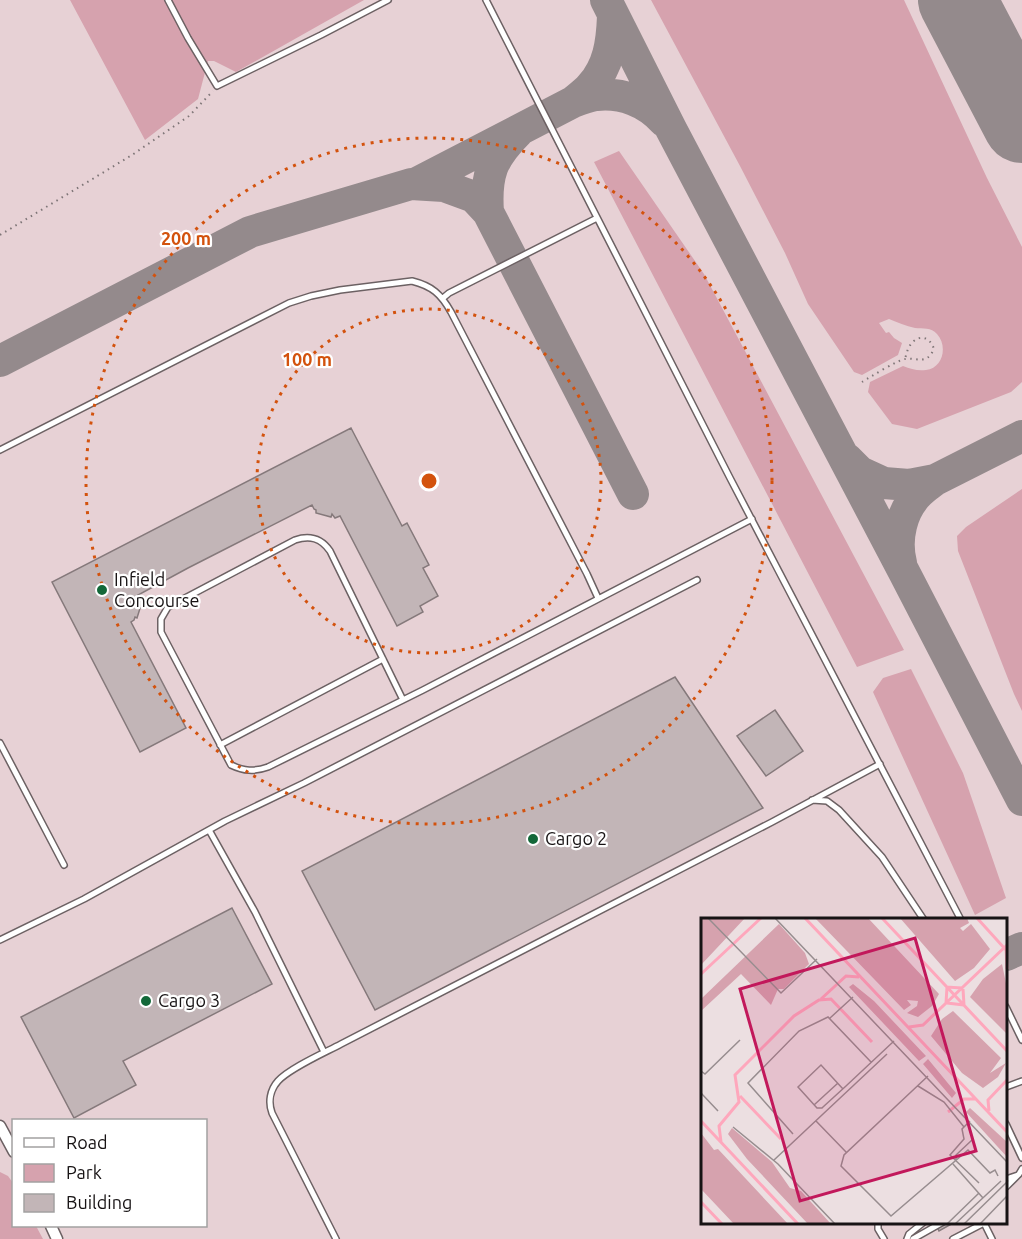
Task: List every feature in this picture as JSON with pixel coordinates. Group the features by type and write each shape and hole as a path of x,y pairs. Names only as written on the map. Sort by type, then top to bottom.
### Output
{"street":[{"path":"0,1126 12,1148"}],"lane":[{"path":"168,0 217,86 388,0"},
{"path":"486,0 752,519 961,918"},
{"path":"443,298 597,218"},
{"path":"0,450 289,303 340,290 412,280 423,283 443,298 582,563 598,598"},
{"path":"404,700 334,559 325,544 311,537 295,540 168,607 161,619 161,633 231,765 249,771 259,770 404,700 752,519"},
{"path":"0,940 84,899 209,830 697,580"},
{"path":"220,745 383,659"},
{"path":"0,743 64,865"},
{"path":"336,1239 270,1108 270,1095 276,1083 286,1074 324,1052 772,822 880,764"},
{"path":"811,800 827,801 838,810 882,857 923,918"},
{"path":"209,830 255,912 324,1052"},
{"path":"1007,1011 1022,1040"},
{"path":"1007,1091 1022,1080"},
{"path":"1007,1086 1015,1084"},
{"path":"1007,1128 1022,1158"},
{"path":"1007,1178 1021,1172"},
{"path":"1007,1186 1021,1172"},
{"path":"878,1224 884,1239"},
{"path":"907,1239 909,1234 922,1224"},
{"path":"913,1239 939,1224"},
{"path":"953,1239 982,1224"},
{"path":"984,1224 992,1239"}],"path":[{"path":"0,235 132,155 189,116 217,86"},
{"path":"862,382 905,359 920,360 931,355 934,349 932,344 925,338 916,339 908,349 905,359"}],"shaded area":[{"path":"0,0 1022,0 1022,1239 0,1239"}],"green space":[{"path":"70,0 364,0 236,72 214,61 208,61 198,99 145,140"},
{"path":"651,0 904,0 987,178 1022,247 1022,382 1011,392 917,429 892,424 868,392 870,382 903,366 920,370 932,368 942,356 940,339 932,330 915,328 889,319 879,323 886,333 889,332 902,343 898,355 862,375 854,372 808,304 785,253"},
{"path":"619,151 704,274 904,650 857,667 594,162"},
{"path":"1022,489 1022,711 958,551 957,536 966,527"},
{"path":"911,669 963,773 1006,898 975,915 873,692 883,678"},
{"path":"0,1172 8,1176 12,1182 12,1227 37,1227 43,1239 0,1239"}],"building":[{"name":"Infield Concourse","path":"351,428 402,526 407,523 429,565 423,568 438,596 420,606 423,612 397,626 340,516 335,518 332,514 331,517 316,513 312,505 188,568 138,595 139,601 142,602 137,618 135,617 131,622 186,728 140,752 52,582"},
{"name":"Cargo 2","path":"675,677 763,808 375,1010 302,871"},
{"path":"775,710 803,751 766,776 737,736"},
{"name":"Cargo 3","path":"232,908 272,984 123,1061 136,1085 74,1118 21,1017"},
{"path":"936,1224 951,1224 939,1231"}],"taxiway":[{"path":"606,0 671,129 1022,800"},
{"path":"573,102 589,88 606,62 612,35 613,16"},
{"path":"415,184 573,102 591,96 606,94 633,100 650,109 664,121"},
{"path":"488,212 488,190 492,168 503,149 518,132"},
{"path":"0,361 250,232 411,184 444,186 474,197 488,212 633,494"},
{"path":"847,459 860,472 884,483 909,485 935,480 1022,436"},
{"path":"901,563 899,535 904,516 913,499 935,480"},
{"path":"1007,955 1022,948"}],"runway":[{"path":"957,0 1022,124"}],"place":[{"name":"Infield Concourse","path":"102,590"},
{"name":"Cargo 2","path":"533,839"},
{"name":"Cargo 3","path":"146,1001"}]}
